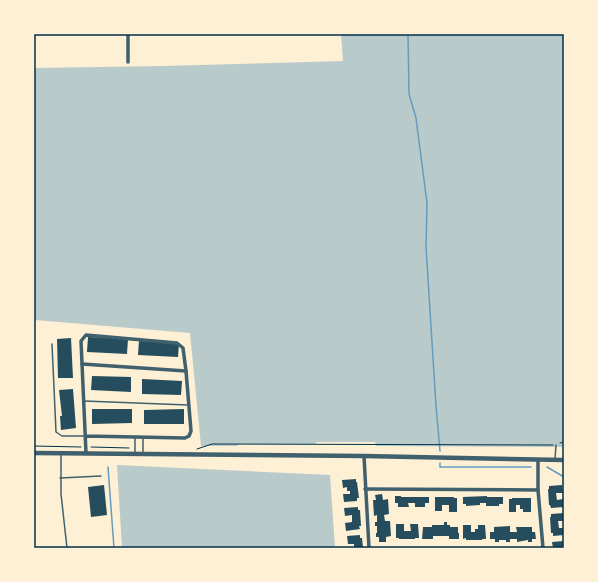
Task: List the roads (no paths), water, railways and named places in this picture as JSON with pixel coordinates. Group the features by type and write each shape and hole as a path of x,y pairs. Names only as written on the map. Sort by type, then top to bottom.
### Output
{"street":[{"path":"128,34 128,62"},
{"path":"86,436 135,438 185,438 189,436 191,431 183,348 177,343 86,335 81,341 86,453"},
{"path":"82,364 186,371"},
{"path":"34,453 135,451 143,454 564,460"},
{"path":"364,456 369,548"},
{"path":"538,460 538,490 543,548"},
{"path":"365,489 538,490"}],"lane":[{"path":"52,344 56,432 62,436 86,436"},
{"path":"84,401 188,405"},
{"path":"135,438 135,451"},
{"path":"143,438 143,454"},
{"path":"555,460 556,445"},
{"path":"61,453 61,494 67,548"},
{"path":"60,478 102,476"}],"waterway":[{"path":"408,34 409,94 416,118 427,203 426,247 440,451"},
{"path":"440,463 440,467 531,467"},
{"path":"108,467 114,548"},
{"path":"547,467 564,477"}]}
